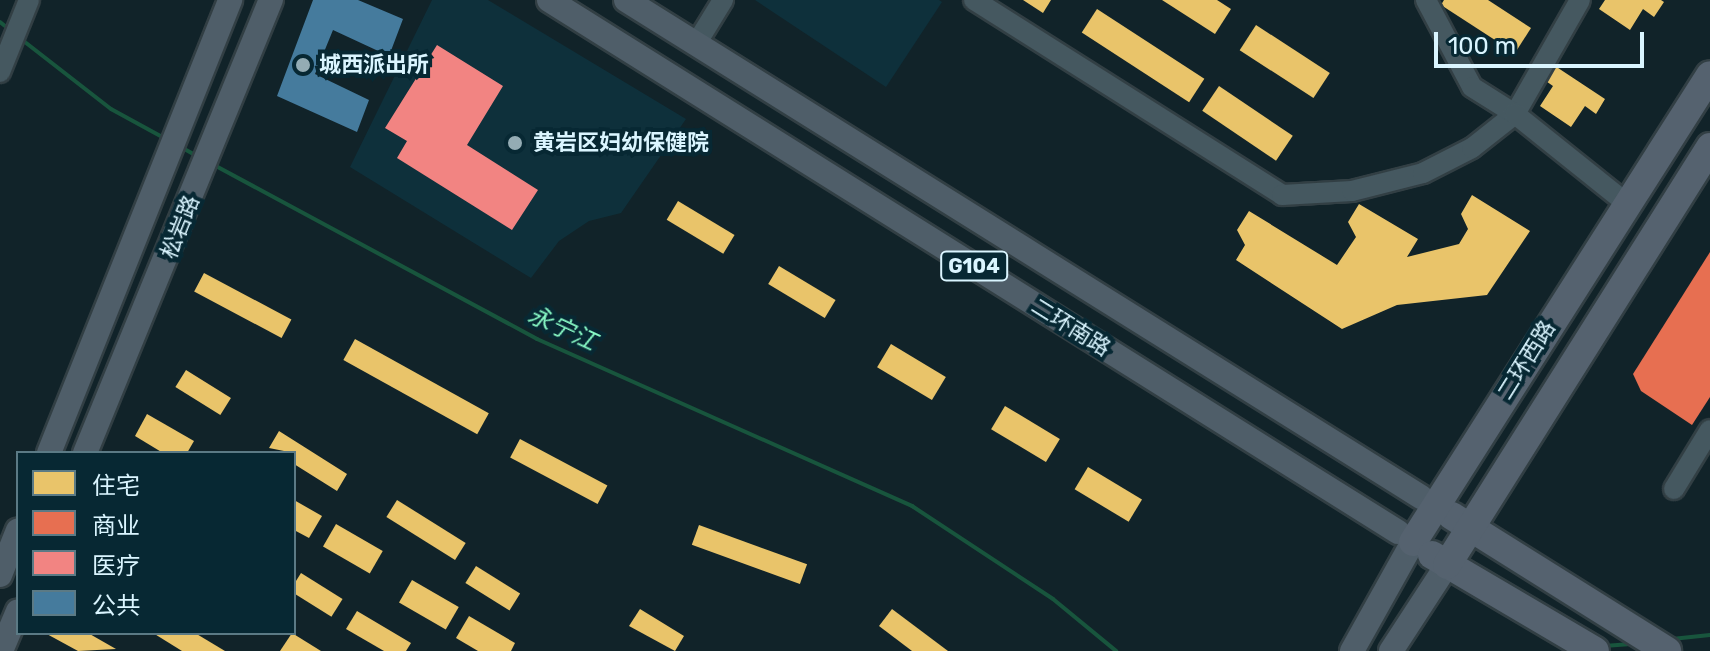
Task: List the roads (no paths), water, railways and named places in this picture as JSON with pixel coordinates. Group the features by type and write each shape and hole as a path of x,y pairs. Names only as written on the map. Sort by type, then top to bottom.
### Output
{"highway":[{"name":"二环西路","path":"1405,537 1710,75"},
{"name":"二环西路","path":"1447,565 1468,525 1710,147"},
{"name":"二环南路","path":"1427,501 1656,645"},
{"name":"二环南路","path":"1405,537 1447,565 1587,646"}],"main road":[{"name":"松岩路","path":"50,451 230,0"},
{"name":"松岩路","path":"86,451 192,201 214,135 271,0"},
{"name":"二环南路","path":"549,0 1405,537"},
{"name":"二环南路","path":"626,0 1427,501"},
{"path":"0,575 16,535"},
{"name":"二环西路","path":"1352,651 1405,537"},
{"name":"二环西路","path":"1391,651 1447,565"},
{"path":"1,651 16,616"}],"street":[{"path":"0,72 29,0"},
{"path":"696,44 723,0"},
{"path":"974,0 1282,195 1352,191 1423,173 1472,148 1515,114 1580,0"},
{"path":"1426,0 1472,87 1515,114 1626,203"},
{"path":"1674,489 1710,430"}],"waterway":[{"name":"永宁江","path":"0,22 11,31"},
{"name":"永宁江","path":"21,39 111,109 164,138"},
{"name":"永宁江","path":"179,146 199,157"},
{"name":"永宁江","path":"214,165 537,339 912,506 1053,599 1116,651"},
{"name":"永宁江","path":"1672,639 1710,635"},
{"name":"永宁江","path":"1604,646 1631,644"}],"place":[{"name":"城西派出所","path":"303,65"},
{"name":"黄岩区妇幼保健院","path":"515,143"}]}
